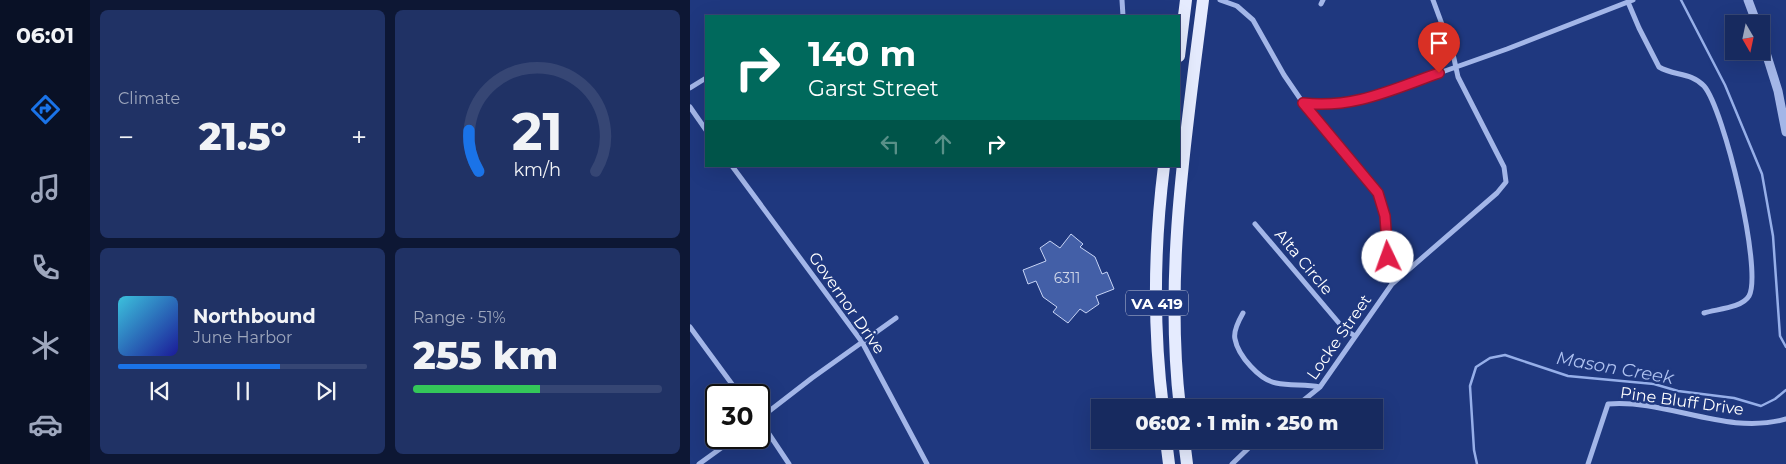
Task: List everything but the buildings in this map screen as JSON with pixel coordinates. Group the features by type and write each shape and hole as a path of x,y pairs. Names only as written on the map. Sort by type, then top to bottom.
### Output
{"main road":[{"path":"1180,48 1186,0"},
{"name":"VA 419","path":"1179,399 1174,319 1174,260 1203,0"},
{"name":"VA 419","path":"1161,399 1158,353 1156,263 1164,167"},
{"path":"1168,449 1170,464"},
{"path":"1185,449 1187,464"}],"street":[{"path":"1122,0 1123,15"},
{"path":"1220,0 1237,6 1254,20 1284,74 1303,103 1378,193 1385,216 1389,271 1392,284"},
{"path":"1433,0 1453,54 1455,67"},
{"path":"1748,0 1754,15"},
{"path":"1303,103 1324,106 1351,102 1455,67 1630,1 1657,64 1661,68 1696,79 1704,86 1713,100 1726,140 1744,222 1753,280 1745,301 1739,305 1704,313"},
{"path":"1768,60 1778,90 1786,132"},
{"name":"Locke Street","path":"1305,399 1320,387 1392,284 1491,198 1506,182 1504,167 1458,77 1455,67"},
{"path":"690,88 705,79"},
{"path":"690,107 705,129"},
{"name":"Governor Drive","path":"733,167 862,342 927,464"},
{"name":"Alta Circle","path":"1255,224 1344,329 1355,336"},
{"path":"1242,313 1235,339 1244,358 1260,376 1275,383 1320,387"},
{"path":"770,411 896,318"},
{"path":"690,328 732,384"},
{"name":"Pine Bluff Drive","path":"1588,464 1608,404 1631,403 1700,418 1747,424 1762,424 1786,419"},
{"path":"770,436 789,464"},
{"path":"700,464 720,449"},
{"path":"1232,464 1248,449"}],"waterway":[{"name":"Mason Creek","path":"1681,0 1725,85 1762,174 1773,236 1780,336 1786,347"},
{"name":"Mason Creek","path":"1477,464 1474,450 1470,386 1476,367 1490,358 1505,355 1568,376 1654,384 1678,391 1734,398 1761,406 1775,399 1786,390"}],"route":[{"path":"1388,257 1385,216 1378,193 1372,183 1335,139 1312,116 1303,103 1324,106 1351,102 1374,96 1439,73"}]}
